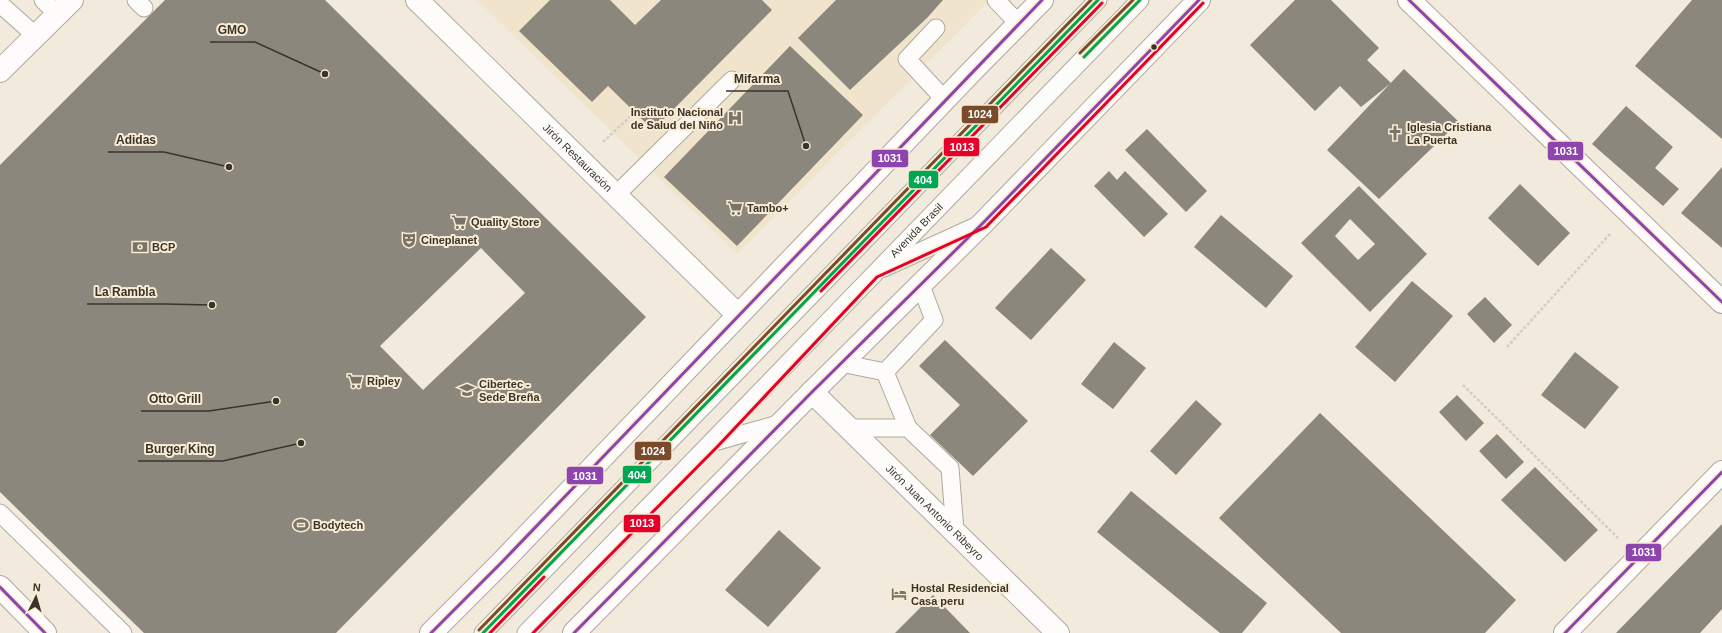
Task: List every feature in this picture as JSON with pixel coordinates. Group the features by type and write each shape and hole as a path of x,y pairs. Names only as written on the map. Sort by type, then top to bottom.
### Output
{"main road":[{"name":"Jirón Restauración","path":"417,0 738,315"},
{"path":"431,633 502,562 974,69 1042,0"},
{"path":"574,633 920,283 983,223 1199,0"},
{"path":"1408,0 1722,302"},
{"path":"0,71 36,36 57,5"},
{"name":"Jirón Juan Antonio Ribeyro","path":"812,392 1058,633"},
{"path":"1565,633 1722,472"},
{"path":"0,587 45,633"}],"lane":[{"path":"996,0 1019,24"},
{"path":"483,633 760,346 1098,0"},
{"name":"Avenida Brasil","path":"526,633 714,442 874,273 1140,0"},
{"path":"0,4 36,36"},
{"path":"936,28 907,59 945,100"},
{"path":"616,195 732,80"},
{"path":"874,273 983,223"},
{"path":"885,372 934,320 920,283"},
{"path":"842,363 885,372"},
{"path":"885,372 908,428 950,468 955,531"},
{"path":"714,442 782,423"},
{"path":"848,428 908,428"},
{"path":"0,513 123,633"}],"path":[{"path":"582,162 635,112"},
{"path":"1507,347 1629,213"},
{"path":"1463,385 1638,558"}],"shaded area":[{"name":"Instituto Nacional de Salud del Niño","path":"477,0 990,0 737,254"}],"building":[{"path":"165,0 325,0 646,317 336,633 144,633 0,492 0,165","holes":["481,248 525,293 423,390 380,346"]},
{"path":"550,0 610,0 635,25 661,0 762,0 772,10 653,130 608,86 592,102 519,31"},
{"path":"836,0 943,0 927,18 850,90 798,38"},
{"path":"1295,0 1331,0 1379,48 1367,60 1391,83 1361,107 1340,86 1315,111 1250,45"},
{"path":"1692,0 1722,0 1722,139 1635,66"},
{"path":"790,46 863,115 737,246 664,177"},
{"name":"Iglesia Cristiana La Puerta","path":"1404,69 1459,122 1379,199 1327,150"},
{"path":"1626,106 1673,147 1655,168 1679,189 1663,206 1592,144"},
{"path":"1147,129 1207,191 1186,212 1125,150"},
{"path":"1722,167 1722,248 1681,213"},
{"path":"1109,171 1117,180 1125,171 1168,214 1144,237 1094,186"},
{"path":"1520,184 1570,233 1538,266 1488,218"},
{"path":"1359,186 1427,254 1370,312 1301,243","holes":["1350,219 1375,244 1358,260 1335,236"]},
{"path":"1221,215 1293,276 1266,308 1194,247"},
{"path":"1051,248 1086,280 1031,340 995,308"},
{"path":"1412,281 1453,316 1395,382 1355,347"},
{"path":"1485,297 1512,325 1494,343 1467,314"},
{"path":"945,340 1028,421 973,476 930,435 960,405 919,366"},
{"path":"1114,342 1146,368 1113,409 1081,384"},
{"path":"1575,352 1619,387 1585,429 1541,395"},
{"path":"1457,395 1484,423 1466,441 1439,412"},
{"path":"1196,400 1222,424 1176,475 1150,451"},
{"path":"1320,413 1516,600 1485,633 1341,633 1219,518"},
{"path":"1497,434 1524,462 1506,479 1479,451"},
{"path":"1535,467 1598,530 1565,562 1501,500"},
{"path":"1131,491 1267,603 1242,633 1220,633 1097,532"},
{"path":"1722,524 1722,609 1700,633 1616,633"},
{"path":"779,530 821,568 768,627 725,590"},
{"path":"933,595 970,633 895,633"}],"transit line":[{"name":"1031","path":"431,633 502,562 1042,0"},
{"name":"1024","path":"479,630 1091,0"},
{"name":"404","path":"483,633 1098,0"},
{"name":"1024","path":"1080,53 1133,0"},
{"name":"404","path":"1084,57 1140,0"},
{"name":"1031","path":"574,633 812,392 983,223 1199,0"},
{"name":"1031","path":"1409,0 1722,302"},
{"name":"1013","path":"821,291 1102,3"},
{"name":"1013","path":"533,633 718,446 877,277 986,227 1203,3"},
{"name":"1031","path":"1565,633 1722,472"},
{"name":"1013","path":"490,633 544,577"},
{"name":"1031","path":"0,587 45,633"}],"place":[{"name":"GMO","path":"325,74"},
{"name":"Instituto Nacional de Salud del Niño","path":"735,118"},
{"name":"Iglesia Cristiana La Puerta","path":"1395,133"},
{"name":"Mifarma","path":"806,146"},
{"name":"Adidas","path":"229,167"},
{"name":"Tambo+","path":"735,208"},
{"name":"Quality Store","path":"459,222"},
{"name":"Cineplanet","path":"409,240"},
{"name":"BCP","path":"140,247"},
{"name":"La Rambla","path":"212,305"},
{"name":"Ripley","path":"355,381"},
{"name":"Cibertec - Sede Breña","path":"467,390"},
{"name":"Otto Grill","path":"276,401"},
{"name":"Burger King","path":"301,443"},
{"name":"Bodytech","path":"301,525"},
{"name":"Hostal Residencial Casa peru","path":"899,594"}]}
